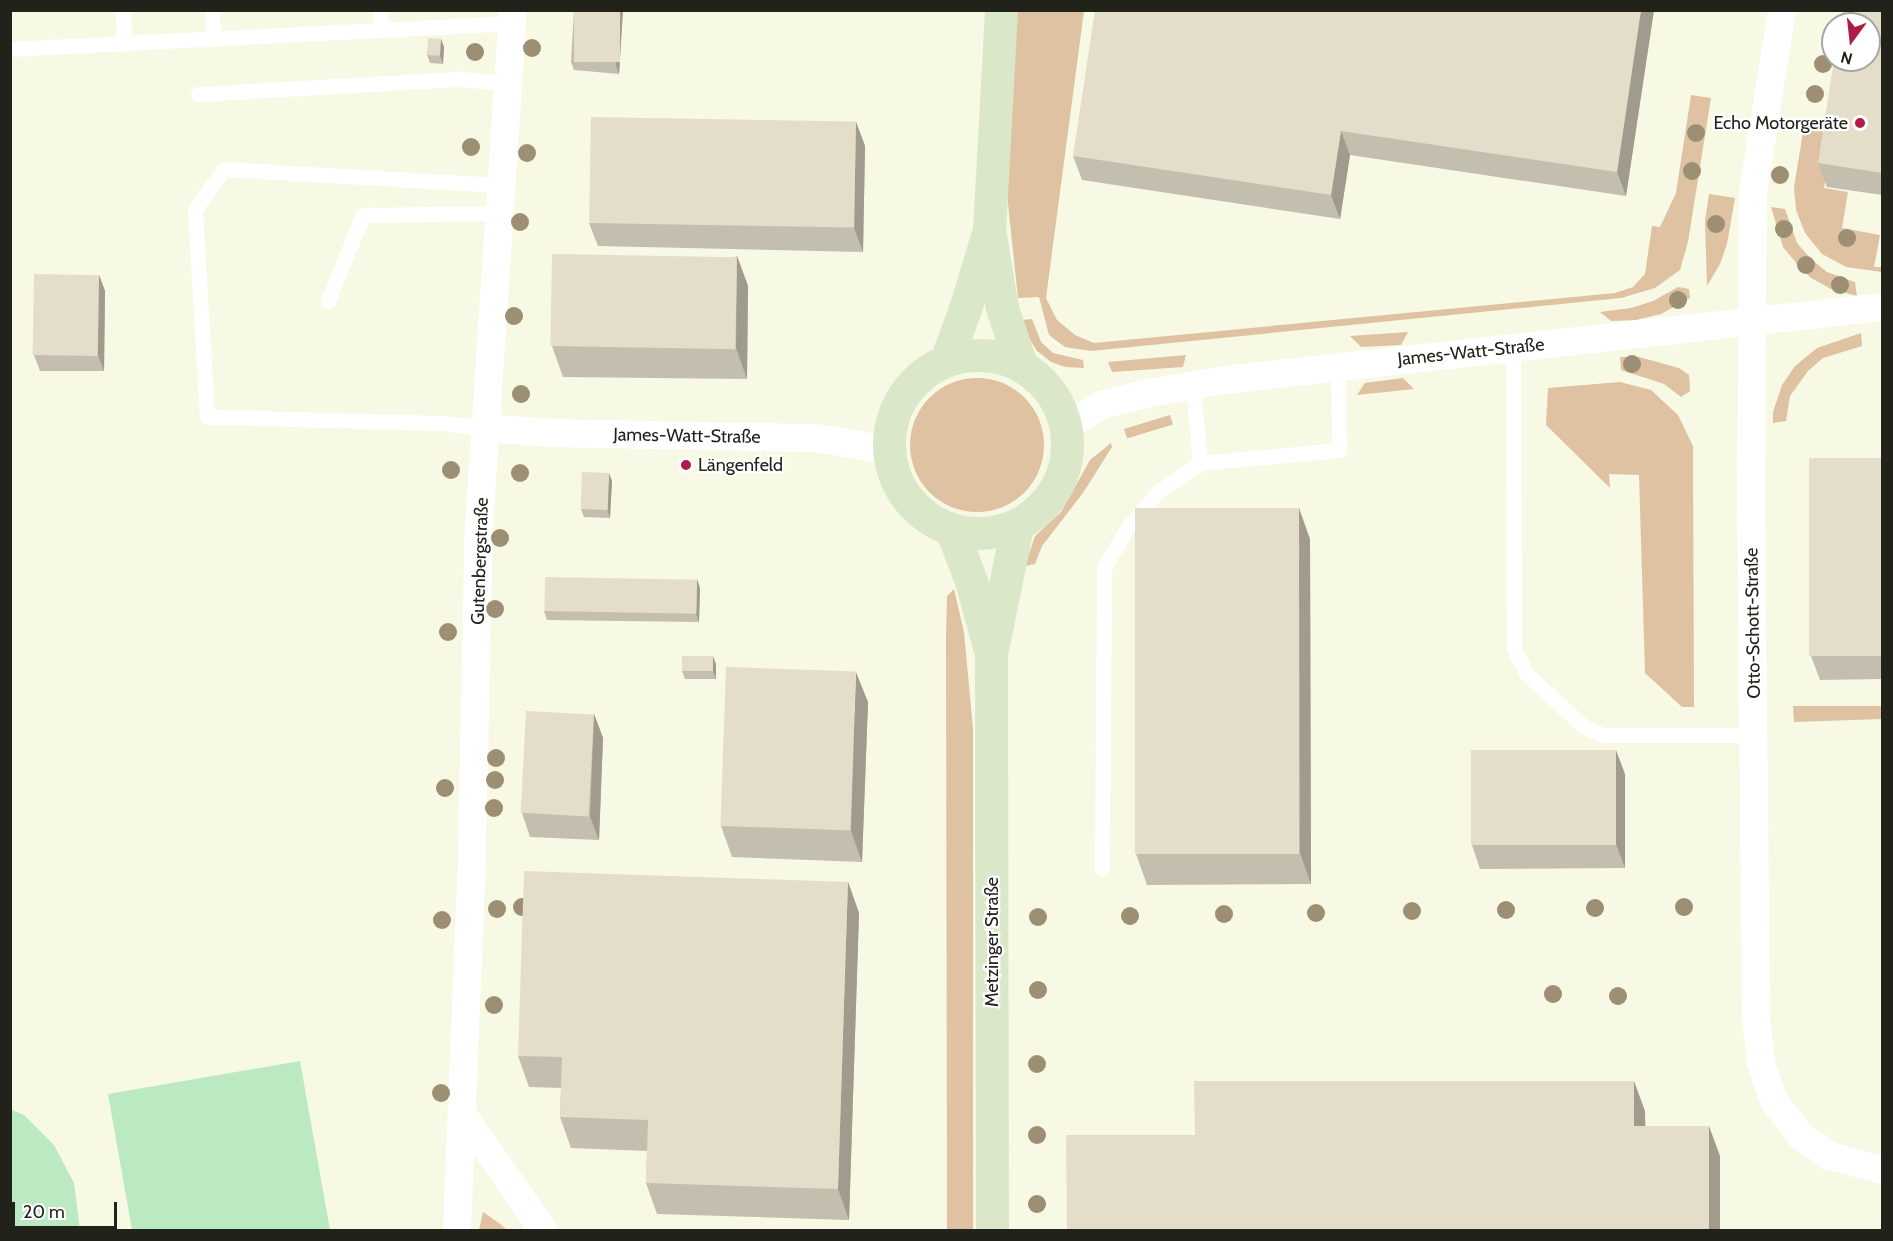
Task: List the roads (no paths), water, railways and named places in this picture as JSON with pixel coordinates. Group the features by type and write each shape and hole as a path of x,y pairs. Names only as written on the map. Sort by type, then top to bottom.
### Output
{"street":[{"path":"1001,10 989,229 1002,308 1021,365"},
{"name":"Otto-Schott-Straße","path":"1782,10 1754,194 1751,509 1756,1016 1761,1062 1774,1101 1801,1136 1830,1156 1882,1170"},
{"name":"Gutenbergstraße","path":"457,1230 472,850 479,526 512,17"},
{"path":"946,360 965,309 989,229"},
{"name":"James-Watt-Straße","path":"1066,426 1102,405 1192,385 1338,366 1882,307"},
{"path":"983,354 1021,365 1051,390 1066,426 1068,456 1059,485 1041,509 1017,526 988,534 952,531 920,513 897,485 888,450 893,412 914,381 946,360 983,354"},
{"name":"James-Watt-Straße","path":"486,428 549,432 816,438 888,450"},
{"name":"Metzinger Straße","path":"992,1230 991,654 1017,526"},
{"name":"Metzinger Straße","path":"952,531 971,581 991,654"},
{"path":"462,1113 543,1230"}],"lane":[{"path":"123,10 124,45"},
{"path":"212,10 213,39"},
{"path":"380,10 381,30"},
{"path":"10,49 124,45 381,30 512,17"},
{"path":"198,94 462,79 508,84"},
{"path":"486,428 443,423 207,417 195,209 224,169 500,185"},
{"path":"328,301 363,215 498,213"},
{"path":"1513,347 1514,649 1527,674 1583,726 1602,735 1754,735"},
{"path":"1102,868 1104,567 1128,527 1159,491 1200,463 1339,450 1338,366"},
{"path":"1192,385 1200,463"}],"place":[{"name":"Echo Motorgeräte","path":"1860,123"},
{"name":"Längenfeld","path":"686,465"}]}
